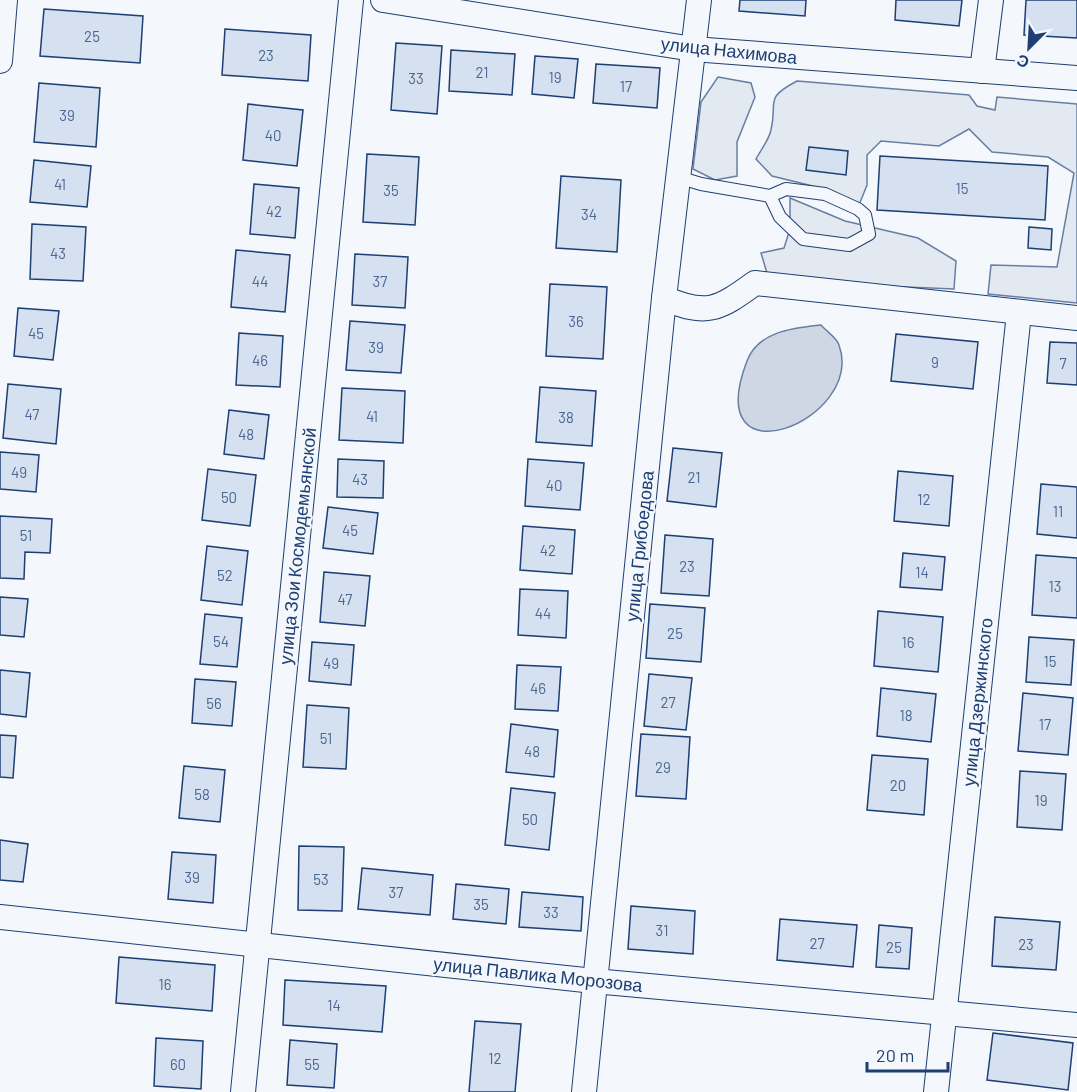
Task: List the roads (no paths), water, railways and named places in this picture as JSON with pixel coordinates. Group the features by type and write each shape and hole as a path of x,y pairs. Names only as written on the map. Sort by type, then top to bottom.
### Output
{"street":[{"path":"0,61 5,0"},
{"name":"улица Зои Космодемьянской","path":"243,1092 351,0"},
{"name":"улица Нахимова","path":"383,0 693,49 1077,78"},
{"name":"улица Грибоедова","path":"584,1092 664,298 699,0"},
{"path":"982,71 991,0"},
{"path":"664,298 688,308 722,307 755,284 1077,318"},
{"name":"улица Дзержинского","path":"936,1092 1019,313"},
{"name":"улица Павлика Морозова","path":"0,917 594,981 1077,1025"}],"lane":[{"path":"678,177 701,184 770,196 786,189 825,194 858,209 865,215 869,234 849,245 803,239 780,217 770,196"}]}
